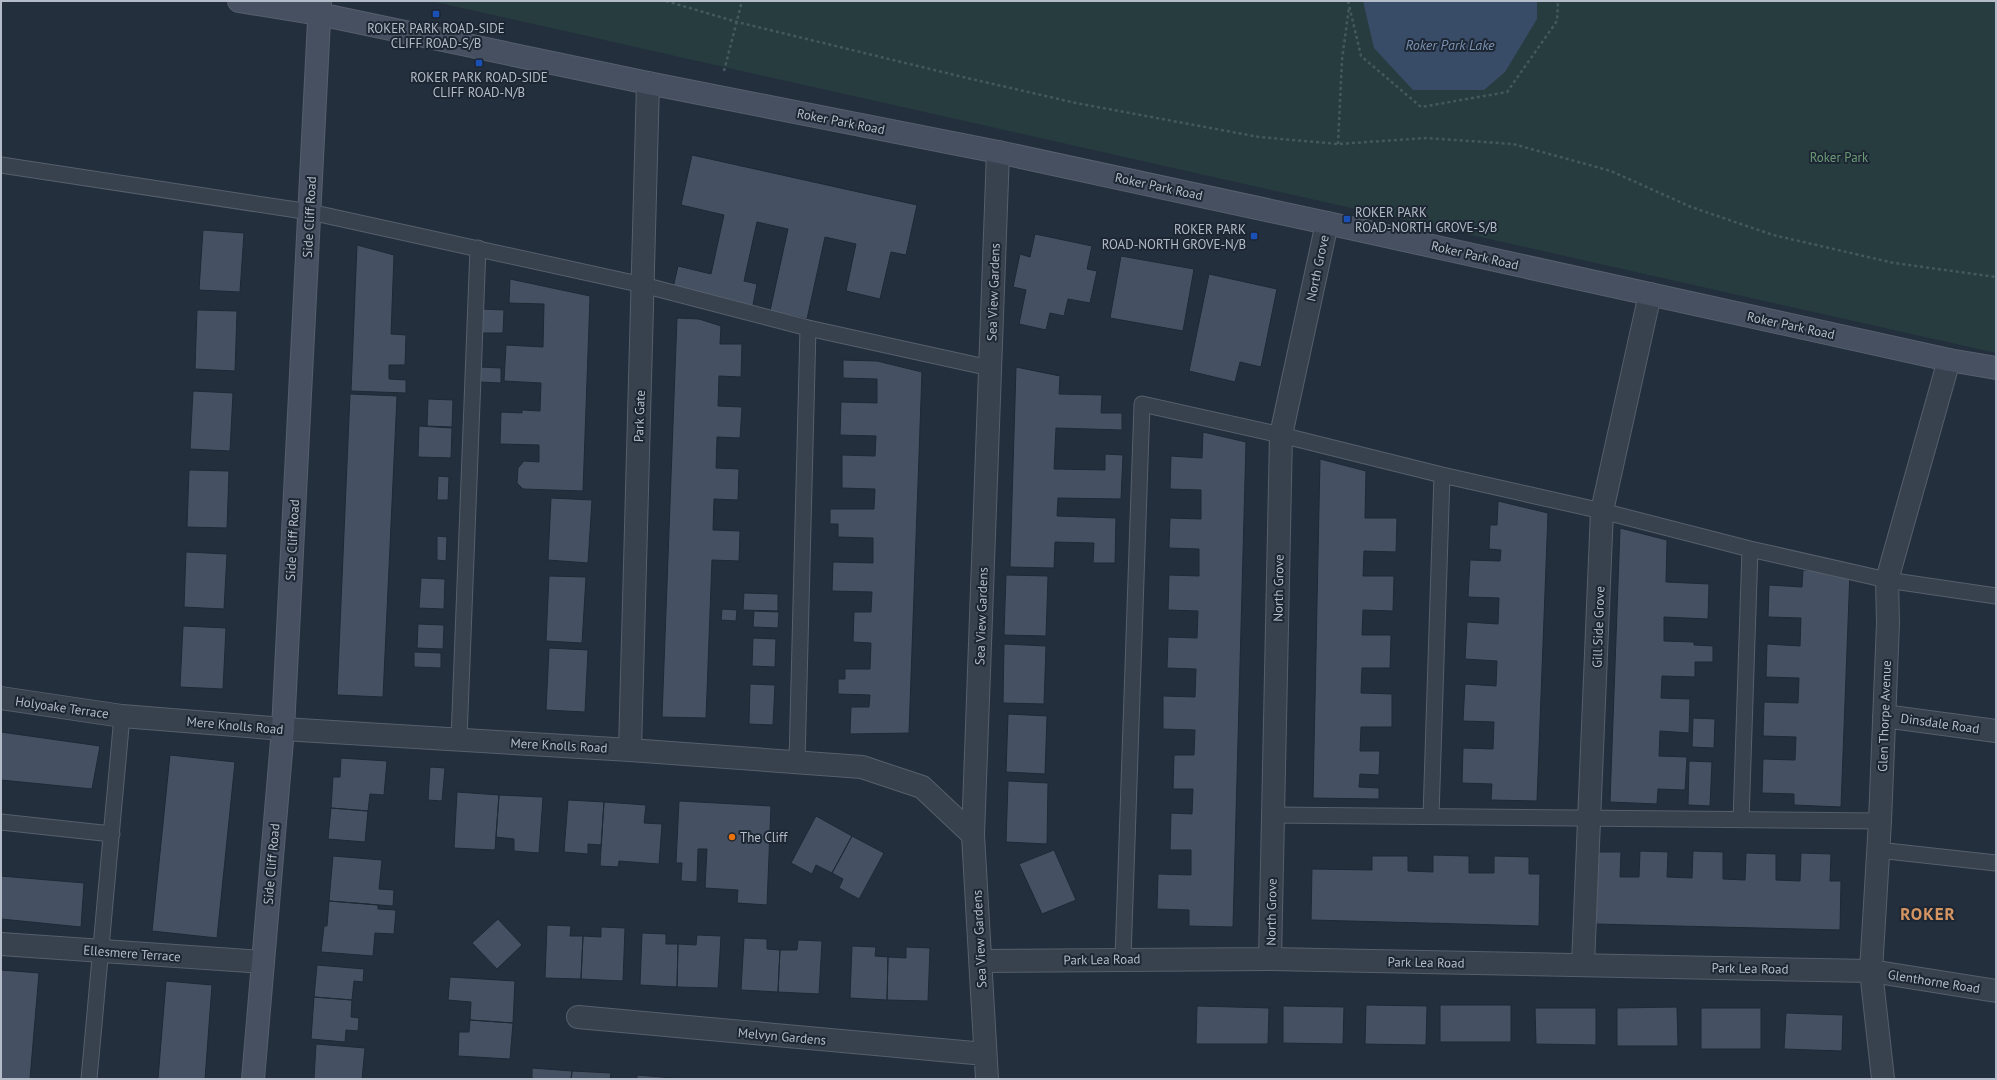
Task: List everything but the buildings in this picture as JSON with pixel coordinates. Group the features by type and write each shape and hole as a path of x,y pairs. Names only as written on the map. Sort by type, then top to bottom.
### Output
{"street":[{"name":"Roker Park Road","path":"239,1 319,8 648,83 998,152 1327,222 1950,360 1996,368"},
{"name":"Side Cliff Road","path":"252,1079 282,729 310,212 319,8"},
{"name":"Park Gate","path":"630,750 648,83"},
{"name":"Sea View Gardens","path":"986,1079 981,960 973,836 998,152"},
{"name":"North Grove","path":"1270,959 1281,435 1327,222"},
{"name":"Gill Side Grove","path":"1583,964 1602,511 1650,294"},
{"name":"Glen Thorpe Avenue","path":"1883,1079 1871,971 1880,822 1888,623 1887,580 1950,360"},
{"name":"Holyoake Terrace","path":"1,698 122,716"},
{"name":"Mere Knolls Road","path":"122,716 282,729 630,750 862,767 922,787 973,836"},
{"name":"Dinsdale Road","path":"1884,716 1996,731"},
{"name":"Ellesmere Terrace","path":"1,944 263,962"},
{"name":"Park Lea Road","path":"981,960 1123,958 1270,959 1583,964 1871,971"},
{"name":"Glenthorne Road","path":"1871,971 1996,991"},
{"name":"Melvyn Gardens","path":"578,1017 986,1054"}],"lane":[{"path":"1,165 310,212 643,285 808,328 990,368"},
{"path":"459,739 478,248"},
{"path":"797,762 808,328"},
{"path":"1123,958 1142,404 1281,435 1442,476 1602,511 1750,549 1887,580 1996,596"},
{"path":"1431,816 1442,476"},
{"path":"1740,820 1750,549"},
{"path":"89,1079 102,951 122,716"},
{"path":"1272,815 1880,822"},
{"path":"1,822 112,834"},
{"path":"1878,850 1996,863"}],"path":[{"path":"666,1 737,22 1076,103 1259,137 1338,144 1426,138 1513,144 1611,171 1690,207 1773,235 1894,263 1996,277"},
{"path":"718,97 742,1"},
{"path":"1348,3 1361,56 1422,107 1507,92 1557,21 1558,1"},
{"path":"1338,144 1342,60 1348,3"}],"green space":[{"name":"Roker Park","path":"431,1 1996,1 1996,353"}],"water":[{"name":"Roker Park Lake","path":"1363,1 1537,1 1537,19 1505,72 1484,90 1413,90 1374,48"}],"place":[{"name":"ROKER PARK ROAD-SIDE CLIFF ROAD-S/B","path":"436,14"},
{"name":"ROKER PARK ROAD-SIDE CLIFF ROAD-N/B","path":"479,63"},
{"name":"ROKER PARK ROAD-NORTH GROVE-S/B","path":"1347,219"},
{"name":"ROKER PARK ROAD-NORTH GROVE-N/B","path":"1254,236"},
{"name":"The Cliff","path":"732,837"}],"district":[{"name":"ROKER","path":"1928,914"}]}
